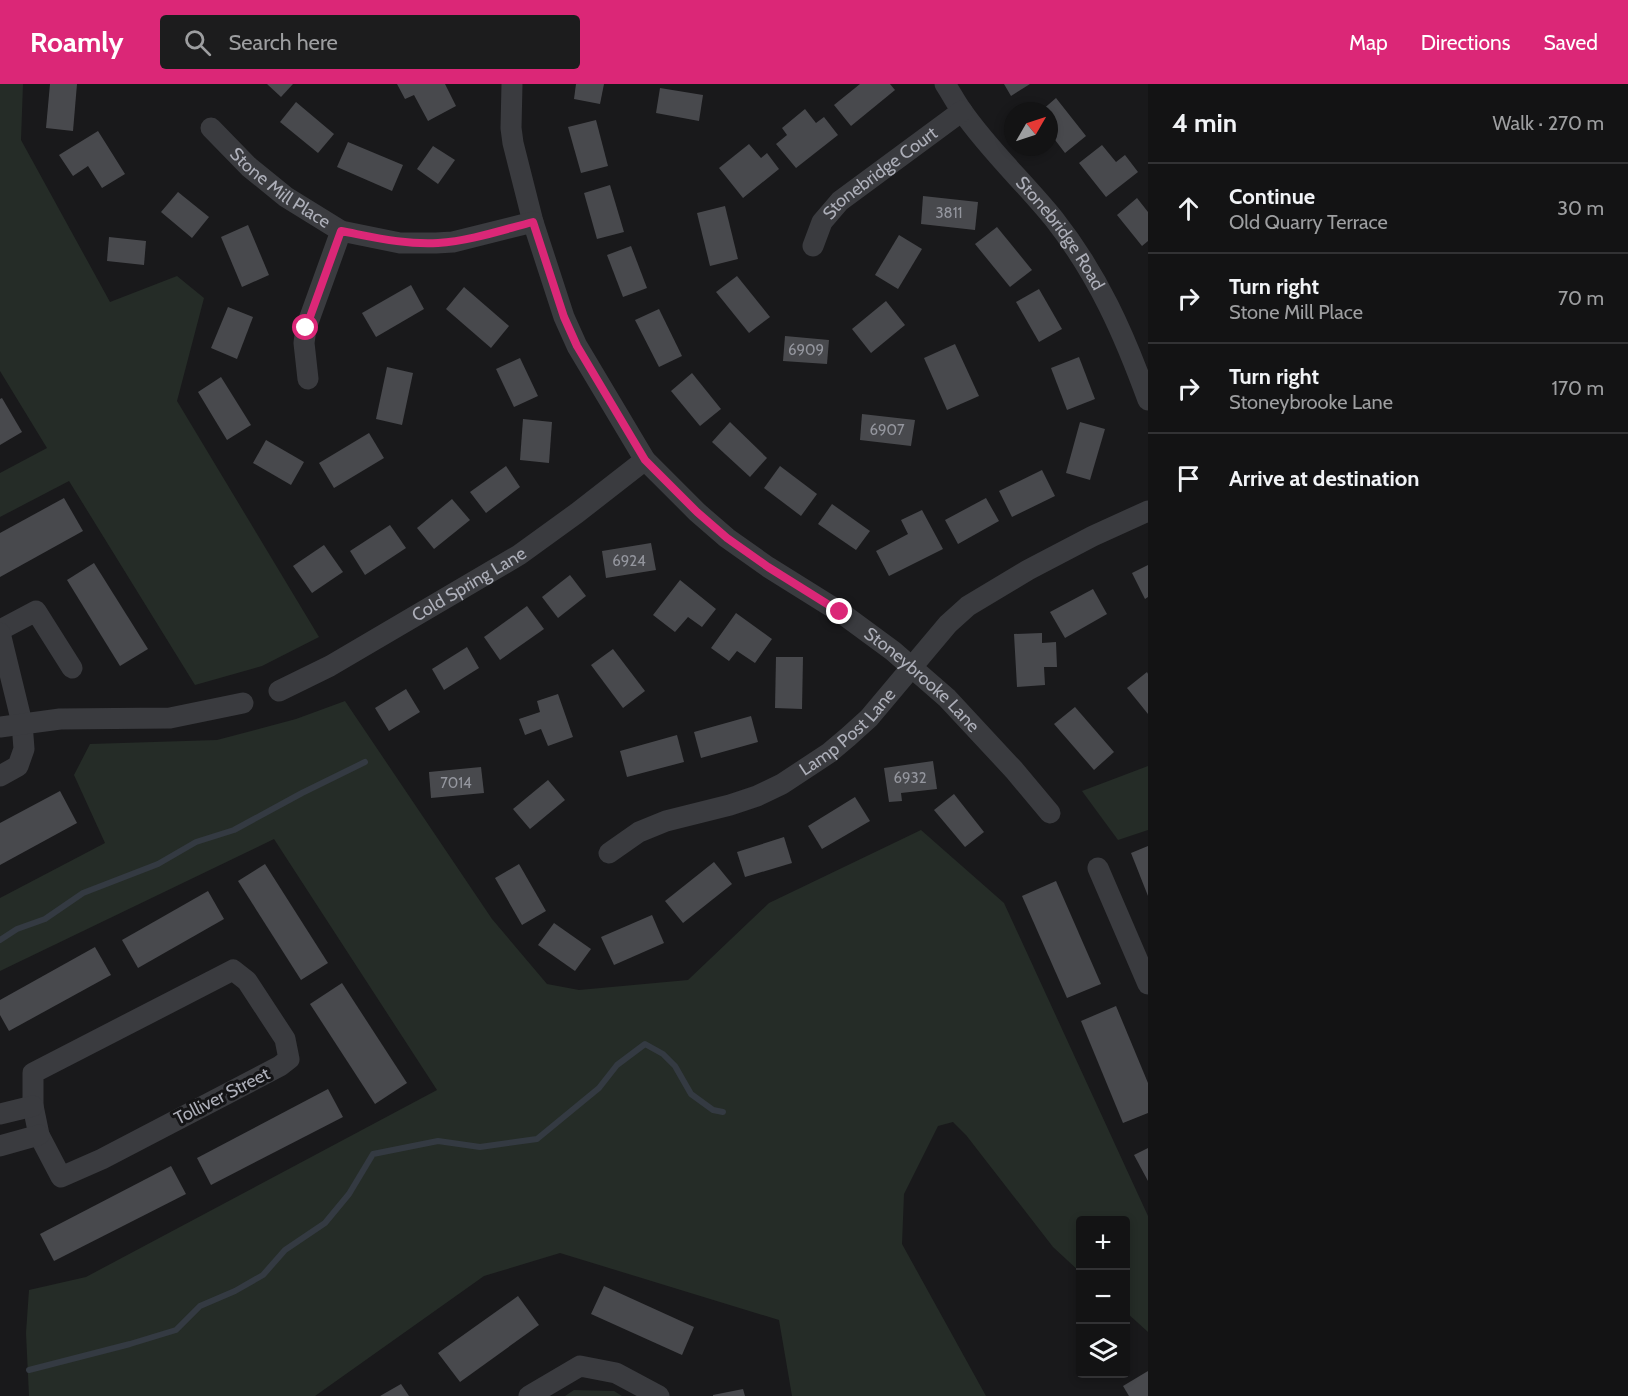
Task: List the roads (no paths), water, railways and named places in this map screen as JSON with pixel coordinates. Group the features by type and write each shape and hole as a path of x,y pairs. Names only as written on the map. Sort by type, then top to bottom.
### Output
{"street":[{"name":"Stoneybrooke Lane","path":"512,84 513,143 533,222 564,317 577,346 645,460 697,512 727,538 840,612 893,651 947,698 982,734 1050,813"},
{"name":"Stonebridge Road","path":"945,84 962,111 1019,177 1077,251 1113,313 1148,400"},
{"name":"Stonebridge Court","path":"813,246 822,222 840,201 962,111"},
{"name":"Stone Mill Place","path":"211,128 249,167 286,197 341,231 400,243 436,243 453,242 533,222"},
{"path":"308,379 304,343 306,328 341,231"},
{"name":"Cold Spring Lane","path":"279,691 330,666 519,555 586,507 645,460"},
{"name":"Lamp Post Lane","path":"609,853 639,832 666,821 730,805 782,784 830,753 869,718 948,624 968,606 1028,570 1093,536 1148,511"},
{"path":"0,776 18,766 24,749 21,723 0,631 36,611 72,668"},
{"path":"0,727 60,719 170,718 243,703"},
{"path":"1098,868 1148,984"},
{"name":"Tolliver Street","path":"233,970 247,981 285,1039 288,1059 280,1066 102,1159 62,1177 39,1135 33,1106 33,1073 233,970"},
{"path":"0,1114 33,1106"},
{"path":"0,1146 39,1135"},
{"path":"529,1396 580,1366 616,1373 659,1396"}],"waterway":[{"path":"0,940 17,929 45,919 83,893 158,864 196,842 234,830 365,762"},
{"path":"29,1370 176,1330 200,1306 235,1291 263,1275 285,1250 325,1223 349,1194 373,1154 438,1141 480,1147 537,1139 599,1088 617,1065 645,1044 663,1054 675,1066 691,1094 713,1110 723,1112"}]}
